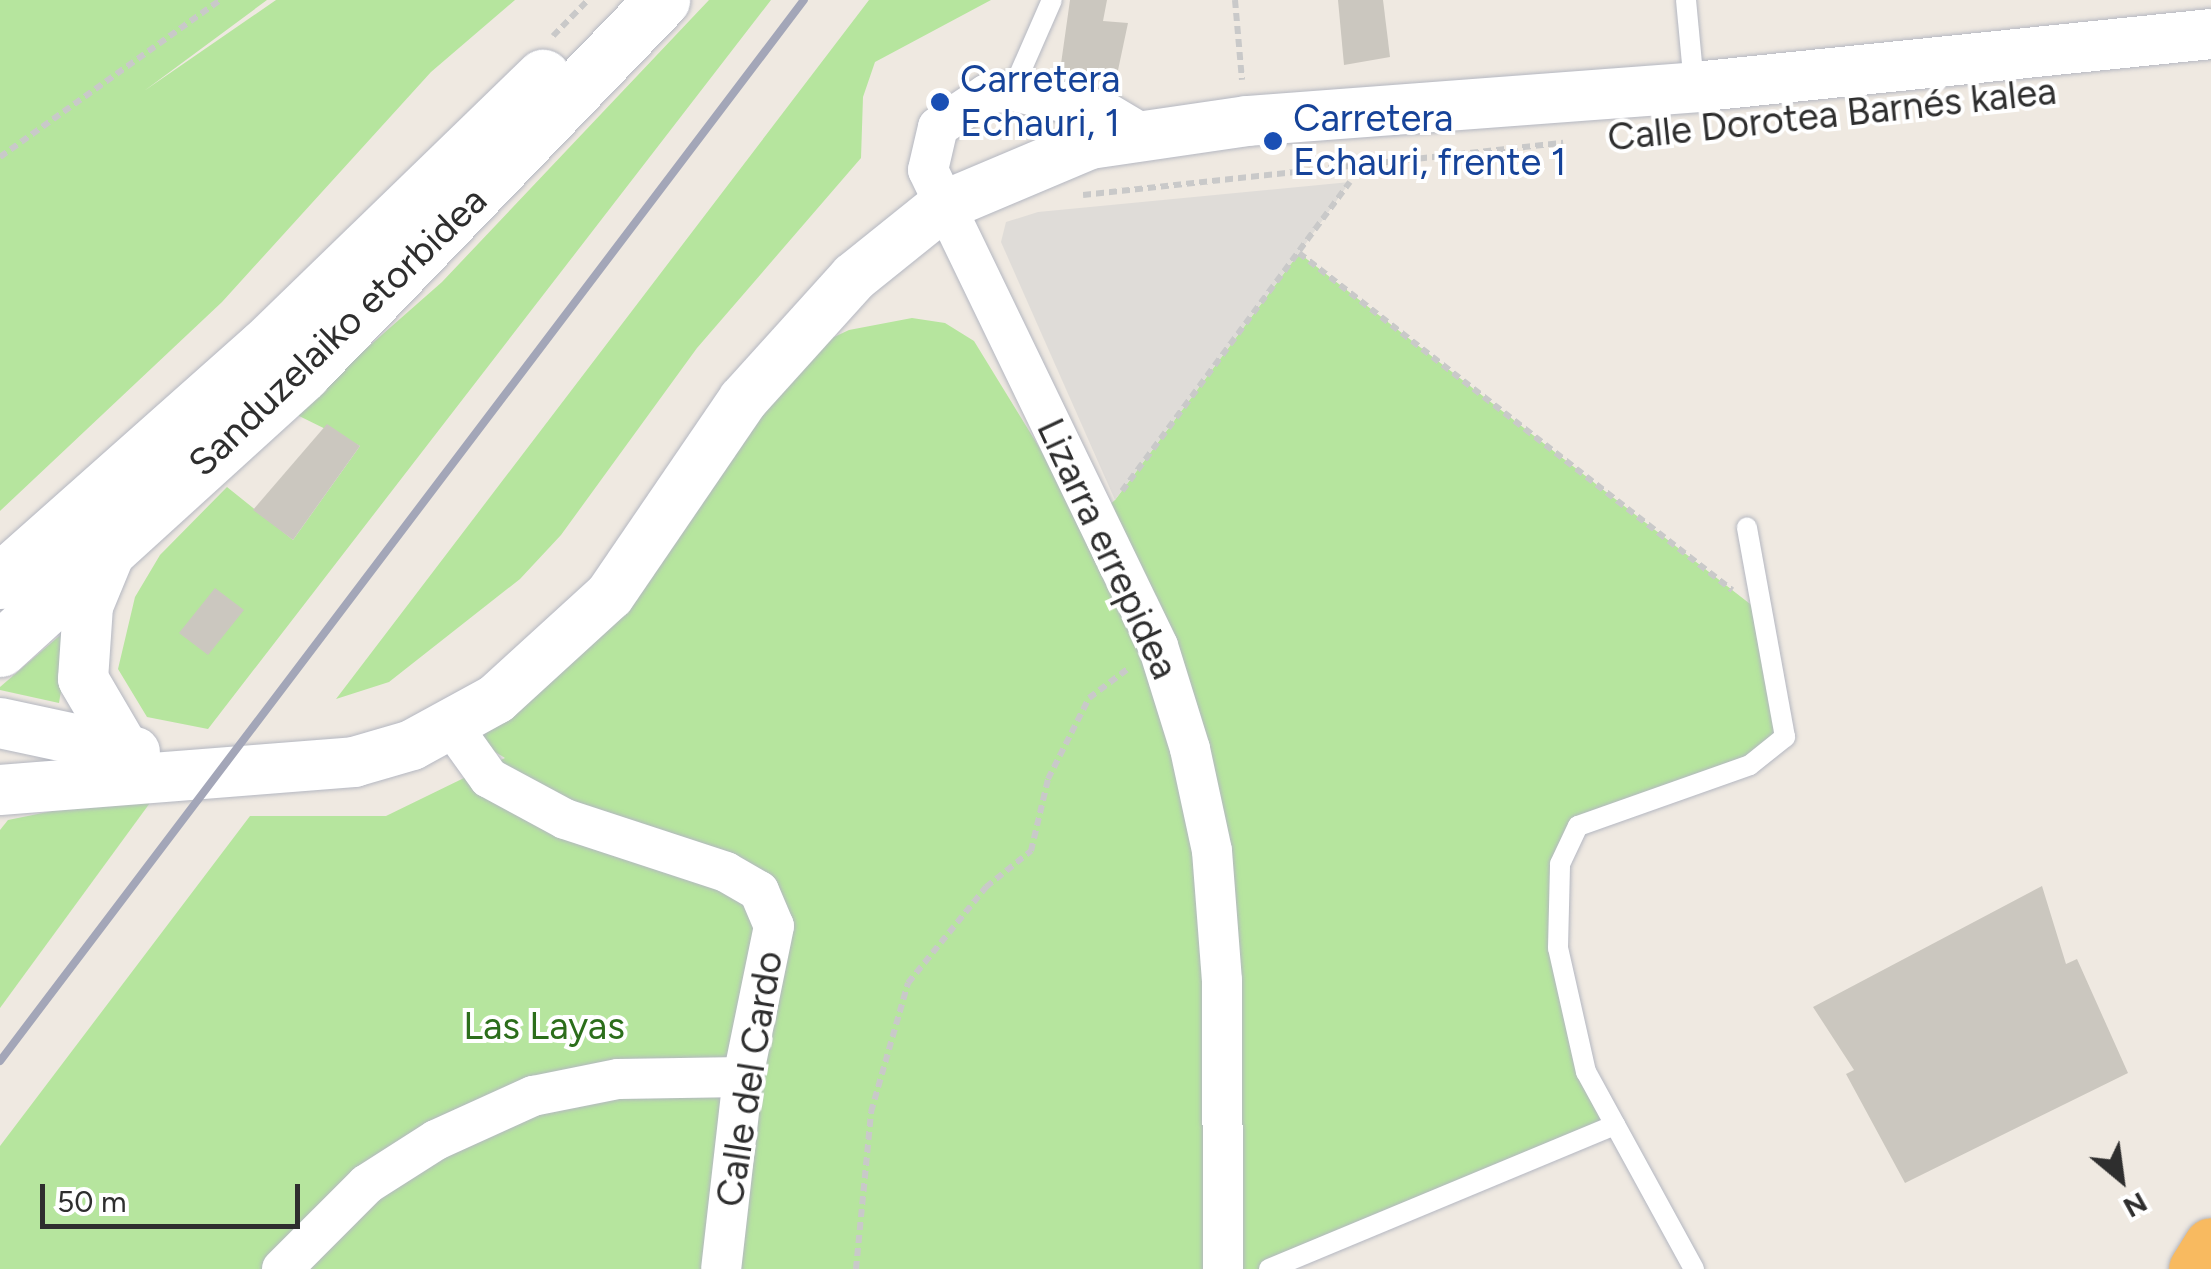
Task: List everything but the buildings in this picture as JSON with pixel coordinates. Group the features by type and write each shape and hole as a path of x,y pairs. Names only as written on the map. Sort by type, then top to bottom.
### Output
{"highway":[{"path":"2196,1269 2211,1245"}],"main road":[{"name":"Sanduzelaiko etorbidea","path":"0,581 216,390 620,0"},
{"name":"Sanduzelaiko etorbidea","path":"0,649 304,374 662,0"}],"street":[{"name":"Calle Dorotea Barnés kalea","path":"1144,135 1247,121 1694,87 2211,34"},
{"name":"Lizarra errepidea","path":"1144,135 1104,111 1012,91 961,104 938,127 928,170 941,207 1158,646 1212,851 1222,980 1223,1269"},
{"path":"17,788 354,762 451,725 551,656 610,595 770,368 854,277 941,207 1014,170 1144,135"},
{"path":"0,602 150,471 216,390"},
{"path":"17,788 63,737 83,679 88,606 112,548"},
{"path":"83,679 124,749"},
{"path":"0,724 124,749 186,773"},
{"name":"Calle del Cardo","path":"451,725 488,778 566,819 726,872 759,891 774,926 743,1077 721,1269"},
{"path":"282,1269 367,1184 436,1140 534,1096 618,1079 743,1077"}],"lane":[{"path":"1012,91 1052,0"},
{"path":"1686,0 1694,87"},
{"path":"1694,1269 1586,1072 1558,948 1560,864 1578,826 1750,765 1785,737 1747,527"},
{"path":"1269,1269 1615,1125"}],"path":[{"path":"0,158 220,0"},
{"path":"1236,0 1247,121"},
{"name":"Calle Dorotea Barnés kalea","path":"1066,196 1569,142"},
{"path":"1115,500 1350,182"},
{"path":"1299,252 1763,614"},
{"path":"856,1269 870,1112 908,982 986,887 1031,851 1048,778 1089,698 1158,646"}],"green space":[{"path":"0,0 267,0 144,91 276,0 515,0 431,72 222,302 0,511"},
{"path":"709,0 771,0 208,729 147,717 118,669 135,597 160,555 227,487 293,540 360,446 293,413 442,282"},
{"path":"869,0 991,0 875,62 863,97 861,158 697,348 561,535 520,579 389,682 336,699"},
{"name":"Las Layas","path":"1299,253 1763,614 1785,737 1750,765 1578,826 1560,864 1558,948 1586,1072 1615,1125 1271,1269 0,1269 0,1146 250,816 386,816 505,758 451,725 610,595 770,367 849,330 912,318 945,323 974,341 1087,525 1115,500"},
{"path":"72,625 59,703 0,690 0,687"},
{"path":"155,796 0,1008 0,830 8,820"}],"shaded area":[{"path":"1350,182 1115,500 1001,242 1006,222 1038,212"}],"railway":[{"path":"0,1061 804,0"}],"place":[{"name":"Carretera Echauri, 1","path":"940,102"},
{"name":"Carretera Echauri, frente 1","path":"1273,141"}]}
